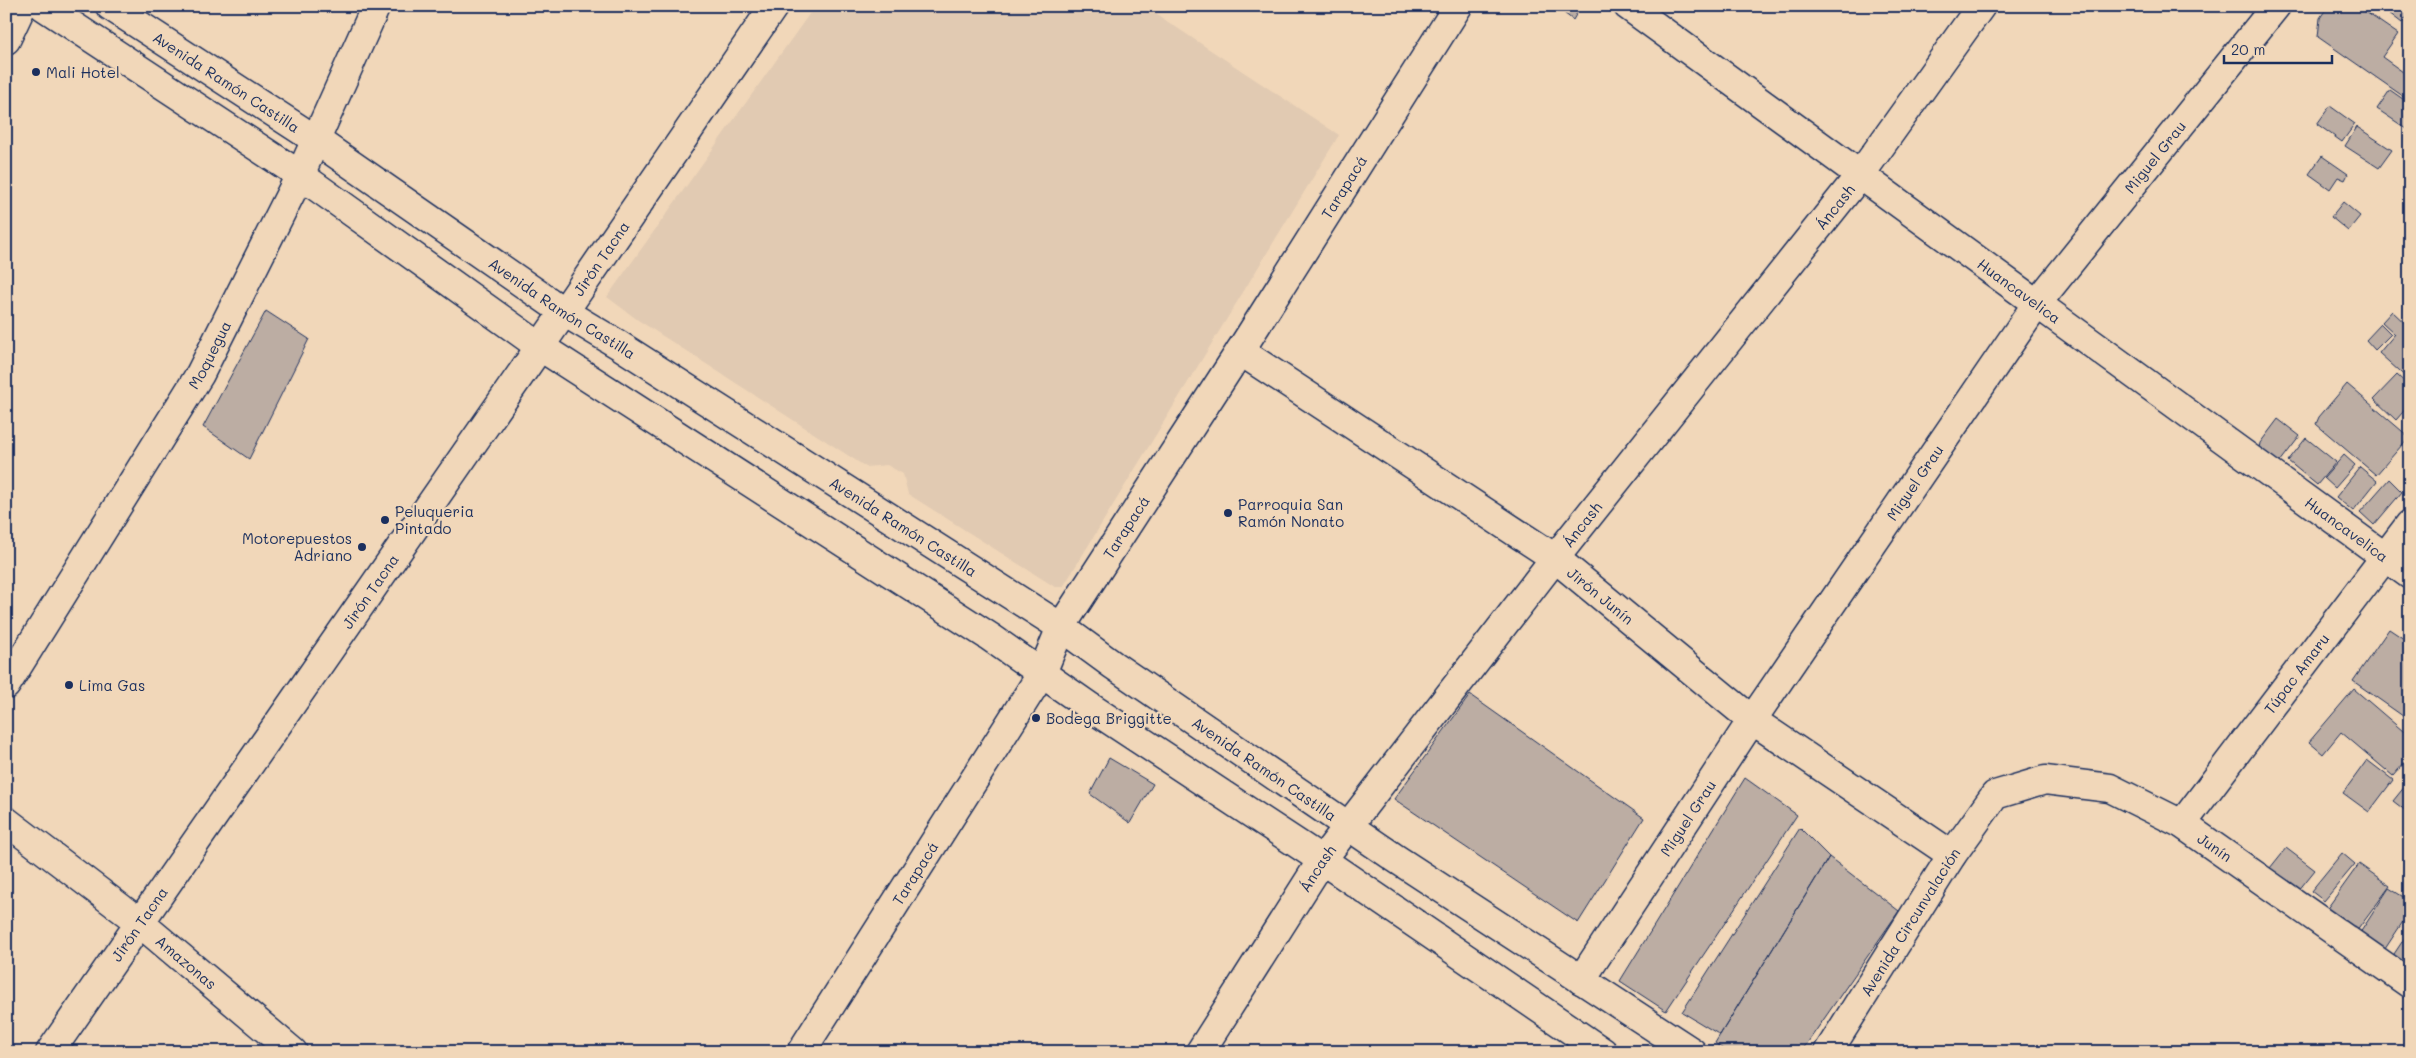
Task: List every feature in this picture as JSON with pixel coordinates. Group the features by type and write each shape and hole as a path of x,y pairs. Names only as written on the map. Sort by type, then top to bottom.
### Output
{"street":[{"path":"6,40 22,6"},
{"path":"43,6 300,174 539,346 990,637 1090,708 1322,860 1603,1052"},
{"name":"Avenida Ramón Castilla","path":"110,6 316,140 564,312 619,345 1061,628 1113,666 1348,824 1395,858 1692,1052"},
{"name":"Moquegua","path":"6,685 200,374 300,174 376,6"},
{"name":"Jirón Tacna","path":"50,1052 774,6"},
{"name":"Tarapacá","path":"802,1052 1042,673 1061,628 1240,351 1458,6"},
{"name":"Huancavelica","path":"1628,6 2038,302 2410,575"},
{"name":"Áncash","path":"1200,1052 1322,860 1348,824 1555,558 1860,175 1981,6"},
{"name":"Miguel Grau","path":"1581,980 1752,720 2038,302 2276,6"},
{"name":"Jirón Junín","path":"1240,351 1555,558 1752,720 1952,855"},
{"name":"Túpac Amaru","path":"2182,824 2410,524"},
{"name":"Junín","path":"1995,795 2044,780 2110,788 2182,824 2410,984"},
{"name":"Avenida Circunvalación","path":"1828,1052 1952,855 1995,795"},
{"name":"Amazonas","path":"6,820 140,922 293,1052"}],"shaded area":[{"path":"815,6 1144,6 1339,135 1063,587 1055,587 908,494 903,474 887,465 866,467 638,320 607,297"}],"building":[{"path":"1555,6 1581,6 1573,20"},
{"path":"2328,6 2357,6 2398,34 2382,57 2410,77 2410,101 2318,37 2320,18"},
{"path":"2380,6 2410,6 2410,13 2402,23"},
{"path":"2390,90 2410,104 2410,131 2377,109"},
{"path":"2330,106 2355,124 2342,142 2317,124"},
{"path":"2357,127 2392,150 2379,168 2345,146"},
{"path":"2322,156 2348,174 2345,180 2338,177 2330,189 2309,174"},
{"path":"2343,202 2360,216 2348,231 2331,217"},
{"path":"266,311 309,339 249,459 203,427"},
{"path":"2392,311 2410,328 2410,381 2379,353 2395,334 2382,322"},
{"path":"2381,324 2391,334 2375,350 2366,340"},
{"path":"2397,375 2410,387 2410,404 2396,420 2374,399"},
{"path":"2347,384 2409,437 2376,475 2316,424 2319,417"},
{"path":"2278,419 2300,436 2273,471 2257,459 2260,443"},
{"path":"2306,438 2336,462 2317,485 2288,461"},
{"path":"2344,455 2355,465 2335,488 2324,478"},
{"path":"2360,467 2377,481 2353,511 2336,497"},
{"path":"2389,479 2402,492 2374,525 2360,512"},
{"path":"2389,629 2410,643 2410,721 2353,681"},
{"path":"2354,689 2410,737 2410,756 2393,776 2341,732 2323,754 2309,742"},
{"path":"1470,695 1644,818 1578,923 1394,799"},
{"path":"1109,758 1153,784 1130,823 1090,794"},
{"path":"2367,760 2393,780 2369,812 2343,793"},
{"path":"1745,778 1797,815 1666,1011 1620,981"},
{"path":"2410,780 2410,814 2393,801"},
{"path":"1800,828 1829,857 1720,1035 1682,1012"},
{"path":"2286,848 2315,870 2294,896 2266,873"},
{"path":"2342,853 2355,864 2324,901 2311,891"},
{"path":"1829,857 1899,911 1801,1052 1727,1052 1715,1043"},
{"path":"2359,864 2390,886 2356,932 2326,910"},
{"path":"2389,888 2410,901 2410,911 2383,952 2358,936"},
{"path":"2408,933 2410,933 2410,969 2392,957"}],"place":[{"name":"Mali Hotel","path":"36,72"},
{"name":"Parroquia San Ramón Nonato","path":"1228,513"},
{"name":"Peluqueria Pintado","path":"385,520"},
{"name":"Motorepuestos Adriano","path":"362,547"},
{"name":"Lima Gas","path":"69,685"},
{"name":"Bodega Briggitte","path":"1036,718"}]}
